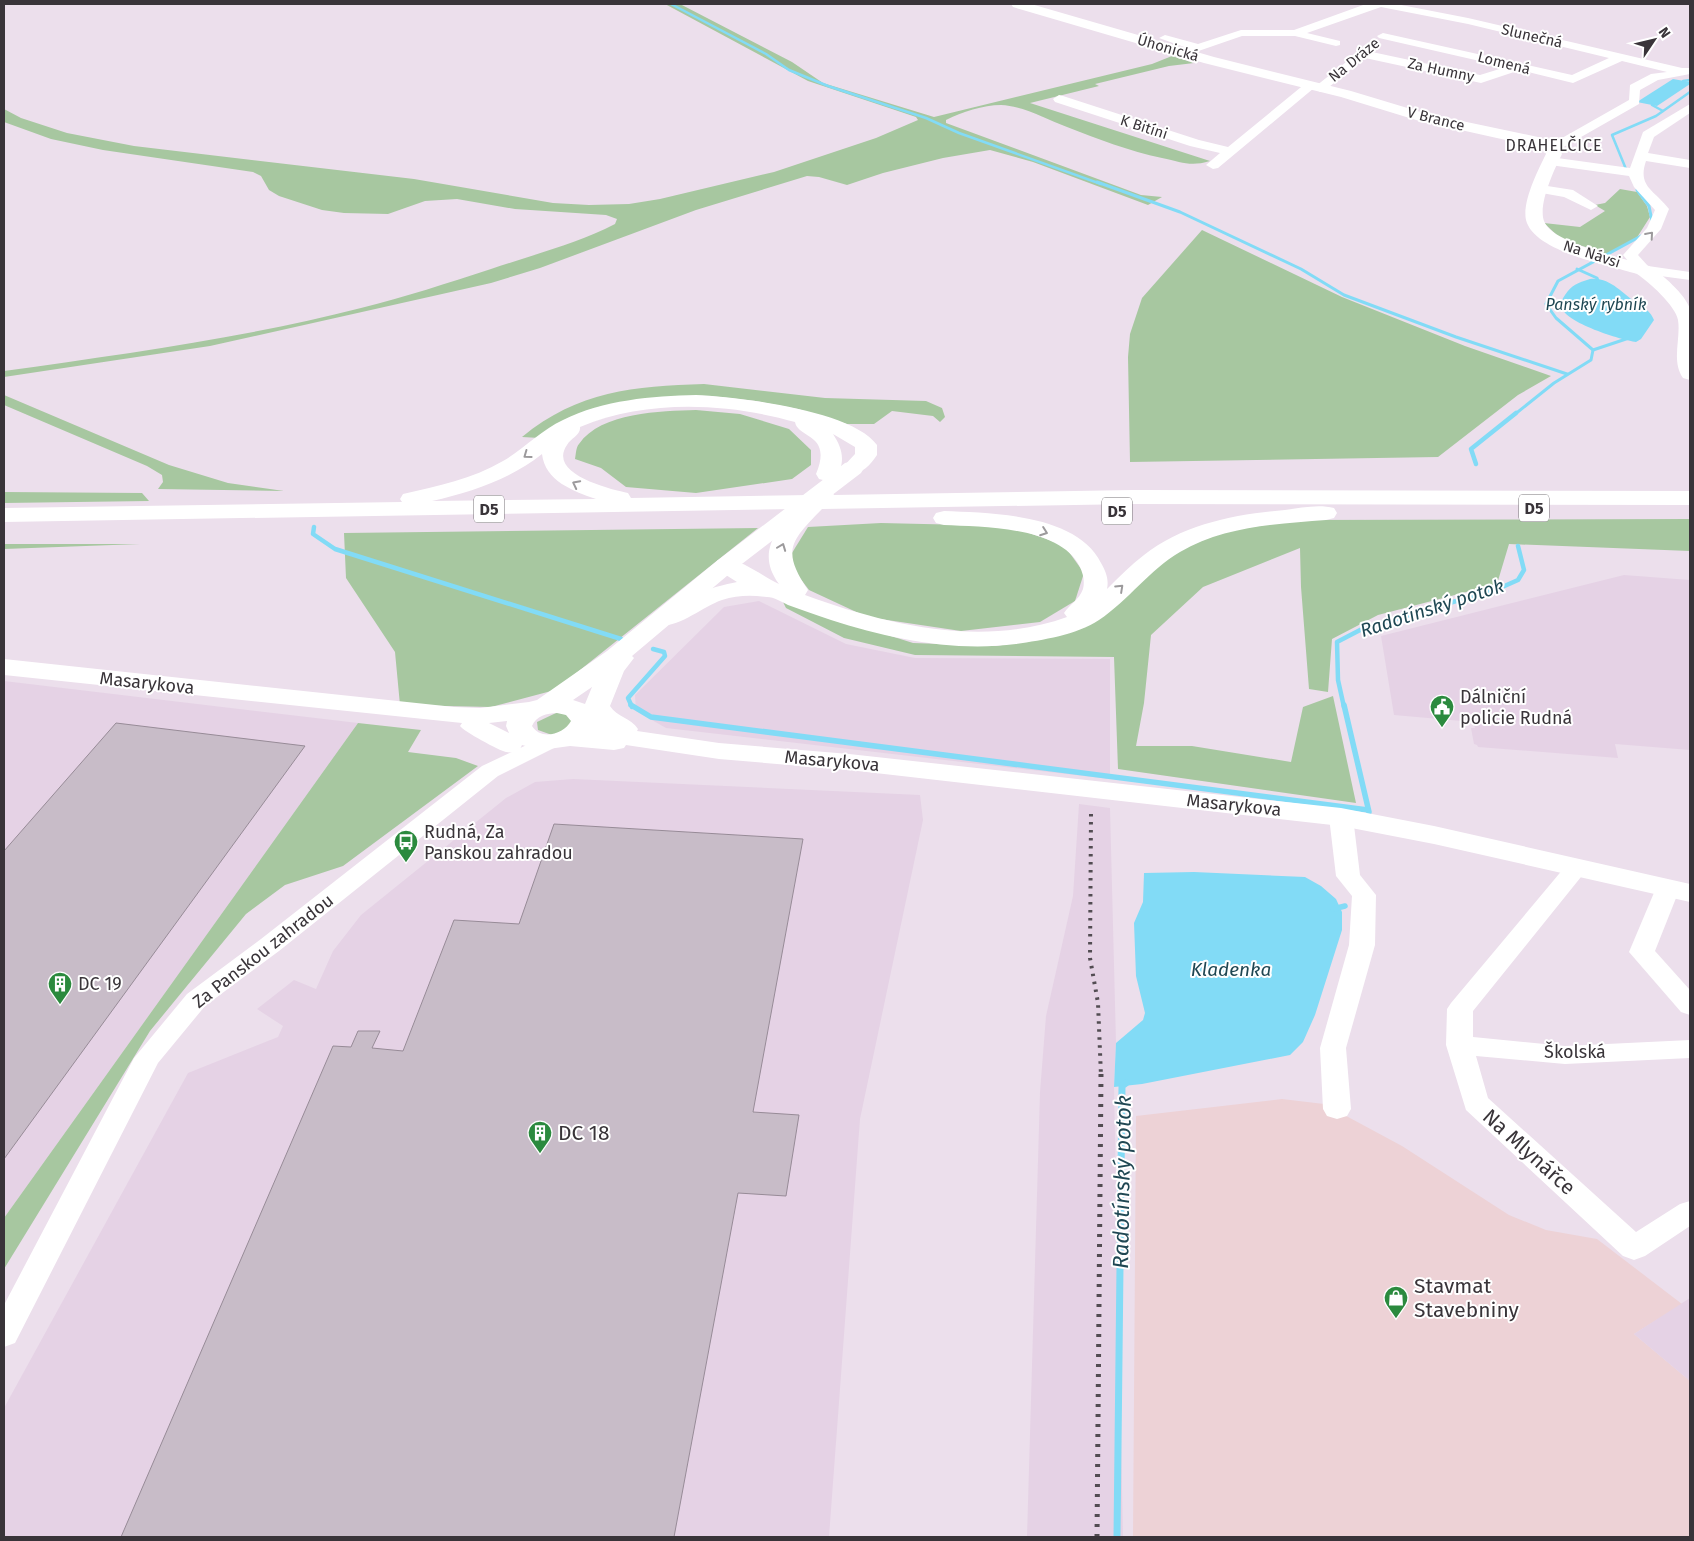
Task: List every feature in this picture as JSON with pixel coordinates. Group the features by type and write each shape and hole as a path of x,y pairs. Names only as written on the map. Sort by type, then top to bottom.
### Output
{"main road":[{"name":"Úhonická","path":"1018,4 1192,50 1315,87"},
{"name":"V Brance","path":"1315,87 1421,117 1538,142 1551,155"},
{"name":"Na Návsi","path":"1551,155 1535,210 1535,222 1540,230 1556,242 1643,270"},
{"path":"1643,270 1653,276 1673,296 1689,319 1689,360"},
{"path":"251,513 370,504 446,491 504,469 567,425 598,414 630,406 681,402 756,407 803,417 856,437 866,446 867,452 853,468 828,481 784,520 726,565 629,647 525,725"},
{"path":"756,407 799,420 821,434 829,442 832,452 832,463 828,481 787,536 780,549 778,562 785,590"},
{"path":"598,414 569,430 554,447 554,464 564,477 587,490 622,498 721,511"},
{"name":"D5","path":"4,528 865,508 1134,497 1690,502"},
{"name":"D5","path":"865,508 1377,509 1690,502"},
{"path":"865,508 1011,523 1041,530 1067,542 1080,551 1092,565 1096,587 1084,606 1049,629"},
{"path":"726,565 750,581 785,590 839,615 888,629 948,638 992,639 1049,629 1073,623 1087,616 1162,553 1202,532 1253,520 1377,509"},
{"name":"D5","path":"4,515 721,511"},
{"path":"662,620 720,591 746,588 785,590"},
{"path":"569,728 592,689 612,670 629,647"},
{"name":"Masarykova","path":"4,667 454,716 480,716 525,725"},
{"path":"612,670 598,706 604,716 618,726 641,734 772,755"},
{"name":"Masarykova","path":"290,699 336,709 474,726 495,735 525,725"},
{"path":"525,725 565,706 569,728"},
{"name":"Masarykova","path":"525,725 532,739 569,728 611,742 703,754 772,755 1341,817 1434,834 1679,891"}],"street":[{"path":"1295,33 1373,5 1382,4"},
{"name":"Slunečná","path":"1382,4 1468,21 1686,72"},
{"path":"1192,50 1241,33 1295,33 1336,43"},
{"name":"Lomená","path":"1385,34 1573,79 1621,57"},
{"name":"Na Dráze","path":"1214,165 1315,87 1363,54 1385,34"},
{"path":"1165,38 1205,55 1271,72"},
{"name":"Za Humny","path":"1363,54 1481,79 1517,67"},
{"path":"1551,155 1635,101 1634,88 1655,77 1678,75 1686,72"},
{"name":"K Bitíni","path":"1059,99 1195,143 1230,151"},
{"path":"1629,172 1640,156 1648,135 1690,108"},
{"path":"1551,155 1629,172 1662,209 1660,223 1650,236 1630,255 1643,270 1690,276"},
{"path":"1640,156 1690,164"},
{"path":"1540,189 1568,193 1591,206"},
{"name":"Za Panskou zahradou","path":"490,771 493,764 525,725"},
{"name":"Za Panskou zahradou","path":"4,1334 147,1058 196,1000 227,975 270,945 490,771 569,728"},
{"path":"1337,1110 1333,1048 1362,945 1364,895 1348,876 1341,817"},
{"name":"Na Mlynářce","path":"1577,868 1460,1008 1459,1045 1476,1103 1634,1248 1690,1212"},
{"path":"1679,891 1642,952 1690,1006"},
{"name":"Školská","path":"1459,1045 1565,1055 1690,1049"}],"shaded area":[{"path":"1624,575 1690,580 1690,750 1615,744 1618,758 1478,747 1474,744 1471,728 1475,728 1473,722 1394,715 1381,636"},
{"path":"759,601 846,644 915,658 1110,659 1110,779 666,728 636,711 635,695 724,607"},
{"name":"DC 19","path":"4,681 358,723 4,1218"},
{"name":"DC 18","path":"573,779 920,795 923,820 860,1119 829,1537 4,1537 4,1408 188,1073 278,1037 283,1026 257,1009 294,980 316,989 333,951 361,915 506,798 535,782"},
{"path":"1079,804 1110,808 1116,1043 1114,1087 1123,1537 1027,1537 1040,1092 1046,1016 1073,896"},
{"name":"Stavmat Stavebniny","path":"1282,1099 1324,1104 1402,1146 1509,1215 1546,1230 1597,1239 1682,1304 1634,1334 1690,1381 1690,1537 1133,1537 1136,1116"},
{"path":"1690,1298 1690,1381 1634,1334"}],"green space":[{"path":"665,4 680,4 792,62 823,83 934,117 1152,64 1172,56 1194,63 1169,66 1095,84 1099,86 1030,103 1210,161 1197,164 1186,163 1150,155 1102,140 1035,113 1010,106 987,106 959,114 946,120 946,123 1141,195 1162,197 1148,205 1033,162 990,150 943,158 883,173 847,185 819,177 807,176 696,210 540,268 491,283 210,346 4,377 4,371 228,337 361,308 426,290 569,243 615,224 617,219 606,215 515,209 457,199 425,201 388,214 344,213 322,210 279,196 269,190 261,176 253,172 103,150 51,139 4,122 4,109 21,118 67,133 134,146 414,179 553,203 589,205 629,204 660,199 774,172 876,138 918,120 916,117 808,81"},
{"path":"1620,189 1637,192 1647,206 1650,217 1636,239 1607,254 1561,239 1544,223 1580,227 1605,211 1595,205 1605,203"},
{"path":"1202,230 1342,297 1465,346 1551,376 1518,395 1438,457 1130,462 1128,357 1130,334 1142,298"},
{"path":"704,384 825,398 926,401 942,408 945,417 940,422 933,416 892,411 874,424 847,424 798,409 756,401 711,396 670,397 540,438 522,437 564,410 608,394 654,387"},
{"path":"4,395 169,465 228,483 284,491 158,489 163,482 162,475 147,466 4,405"},
{"path":"696,410 740,414 789,429 811,450 811,465 792,479 696,493 626,487 601,468 575,459 579,444 589,433 616,419 666,411"},
{"path":"4,492 142,493 149,501 4,503"},
{"path":"1690,519 1690,551 1509,544 1497,584 1378,615 1332,639 1328,692 1309,689 1300,548 1203,587 1151,635 1144,703 1136,746 1192,746 1291,762 1303,707 1333,696 1356,803 1118,769 1114,657 915,655 844,638 786,608 783,602 913,643 996,646 1035,640 1179,548 1220,532 1296,520"},
{"path":"881,523 1009,526 1064,545 1084,573 1075,601 1040,622 961,631 867,617 809,590 787,561 808,527"},
{"path":"758,528 555,690 491,707 400,705 395,652 346,578 344,533"},
{"path":"4,544 140,544 4,549"},
{"path":"556,713 563,713 572,718 571,728 552,735 538,730 537,722"},
{"path":"358,723 421,730 408,752 456,758 478,766 343,866 285,885 246,914 150,1031 4,1269 4,1218"}],"water":[{"path":"1673,79 1690,82 1690,84 1657,106 1637,102"},
{"name":"Panský rybník","path":"1590,279 1610,283 1649,312 1654,320 1641,339 1636,342 1594,330 1572,319 1565,312 1561,306 1563,298 1575,285"},
{"name":"Kladenka","path":"1194,872 1305,877 1321,886 1336,899 1342,912 1342,930 1315,1015 1303,1042 1290,1055 1142,1084 1114,1087 1116,1043 1143,1020 1145,1013 1136,976 1134,923 1143,902 1144,873"}],"building":[{"name":"DC 19","path":"116,723 305,746 4,1159 4,851"},
{"name":"DC 18","path":"554,824 803,839 753,1112 799,1115 786,1196 738,1193 674,1537 121,1537 333,1046 351,1047 358,1031 380,1031 372,1048 403,1051 454,920 519,924"}],"waterway":[{"path":"671,4 766,54 789,70 828,86 926,118 959,133 1101,184"},
{"path":"1683,81 1690,80"},
{"name":"Radotínský potok","path":"1628,174 1612,135 1656,116 1690,92"},
{"path":"1652,105 1663,111"},
{"path":"1097,182 1180,212 1301,269 1344,295 1456,337 1567,374"},
{"name":"Radotínský potok","path":"1637,190 1649,206 1652,221"},
{"name":"Radotínský potok","path":"1579,270 1641,236"},
{"path":"1579,270 1597,278 1599,283"},
{"name":"Radotínský potok","path":"1579,270 1558,281 1546,304 1556,318 1593,350"},
{"path":"1593,350 1629,338"},
{"name":"Radotínský potok","path":"1514,415 1554,383 1591,360 1593,350"},
{"name":"Radotínský potok","path":"1476,464 1471,449 1516,413"},
{"path":"314,527 313,534 335,549 621,639"},
{"name":"Radotínský potok","path":"1344,707 1338,680 1337,642 1362,629 1500,588 1518,580 1524,570 1518,546"},
{"path":"631,705 628,698 665,656 664,652 653,649"},
{"path":"631,705 651,717 1368,810"},
{"name":"Radotínský potok","path":"1344,705 1369,812"},
{"name":"Radotínský potok","path":"1333,909 1345,906"},
{"name":"Radotínský potok","path":"1117,1537 1122,1086 1126,1083"}],"railway":[{"path":"1091,814 1090,958 1098,1003 1101,1076"},
{"path":"1097,1537 1101,1076"}],"place":[{"name":"Dálniční policie Rudná","path":"1442,728"},
{"name":"Rudná, Za Panskou zahradou","path":"406,863"},
{"name":"DC 19","path":"60,1005"},
{"name":"DC 18","path":"540,1154"},
{"name":"Stavmat Stavebniny","path":"1396,1319"}],"district":[{"name":"DRAHELČICE","path":"1554,145"}]}
